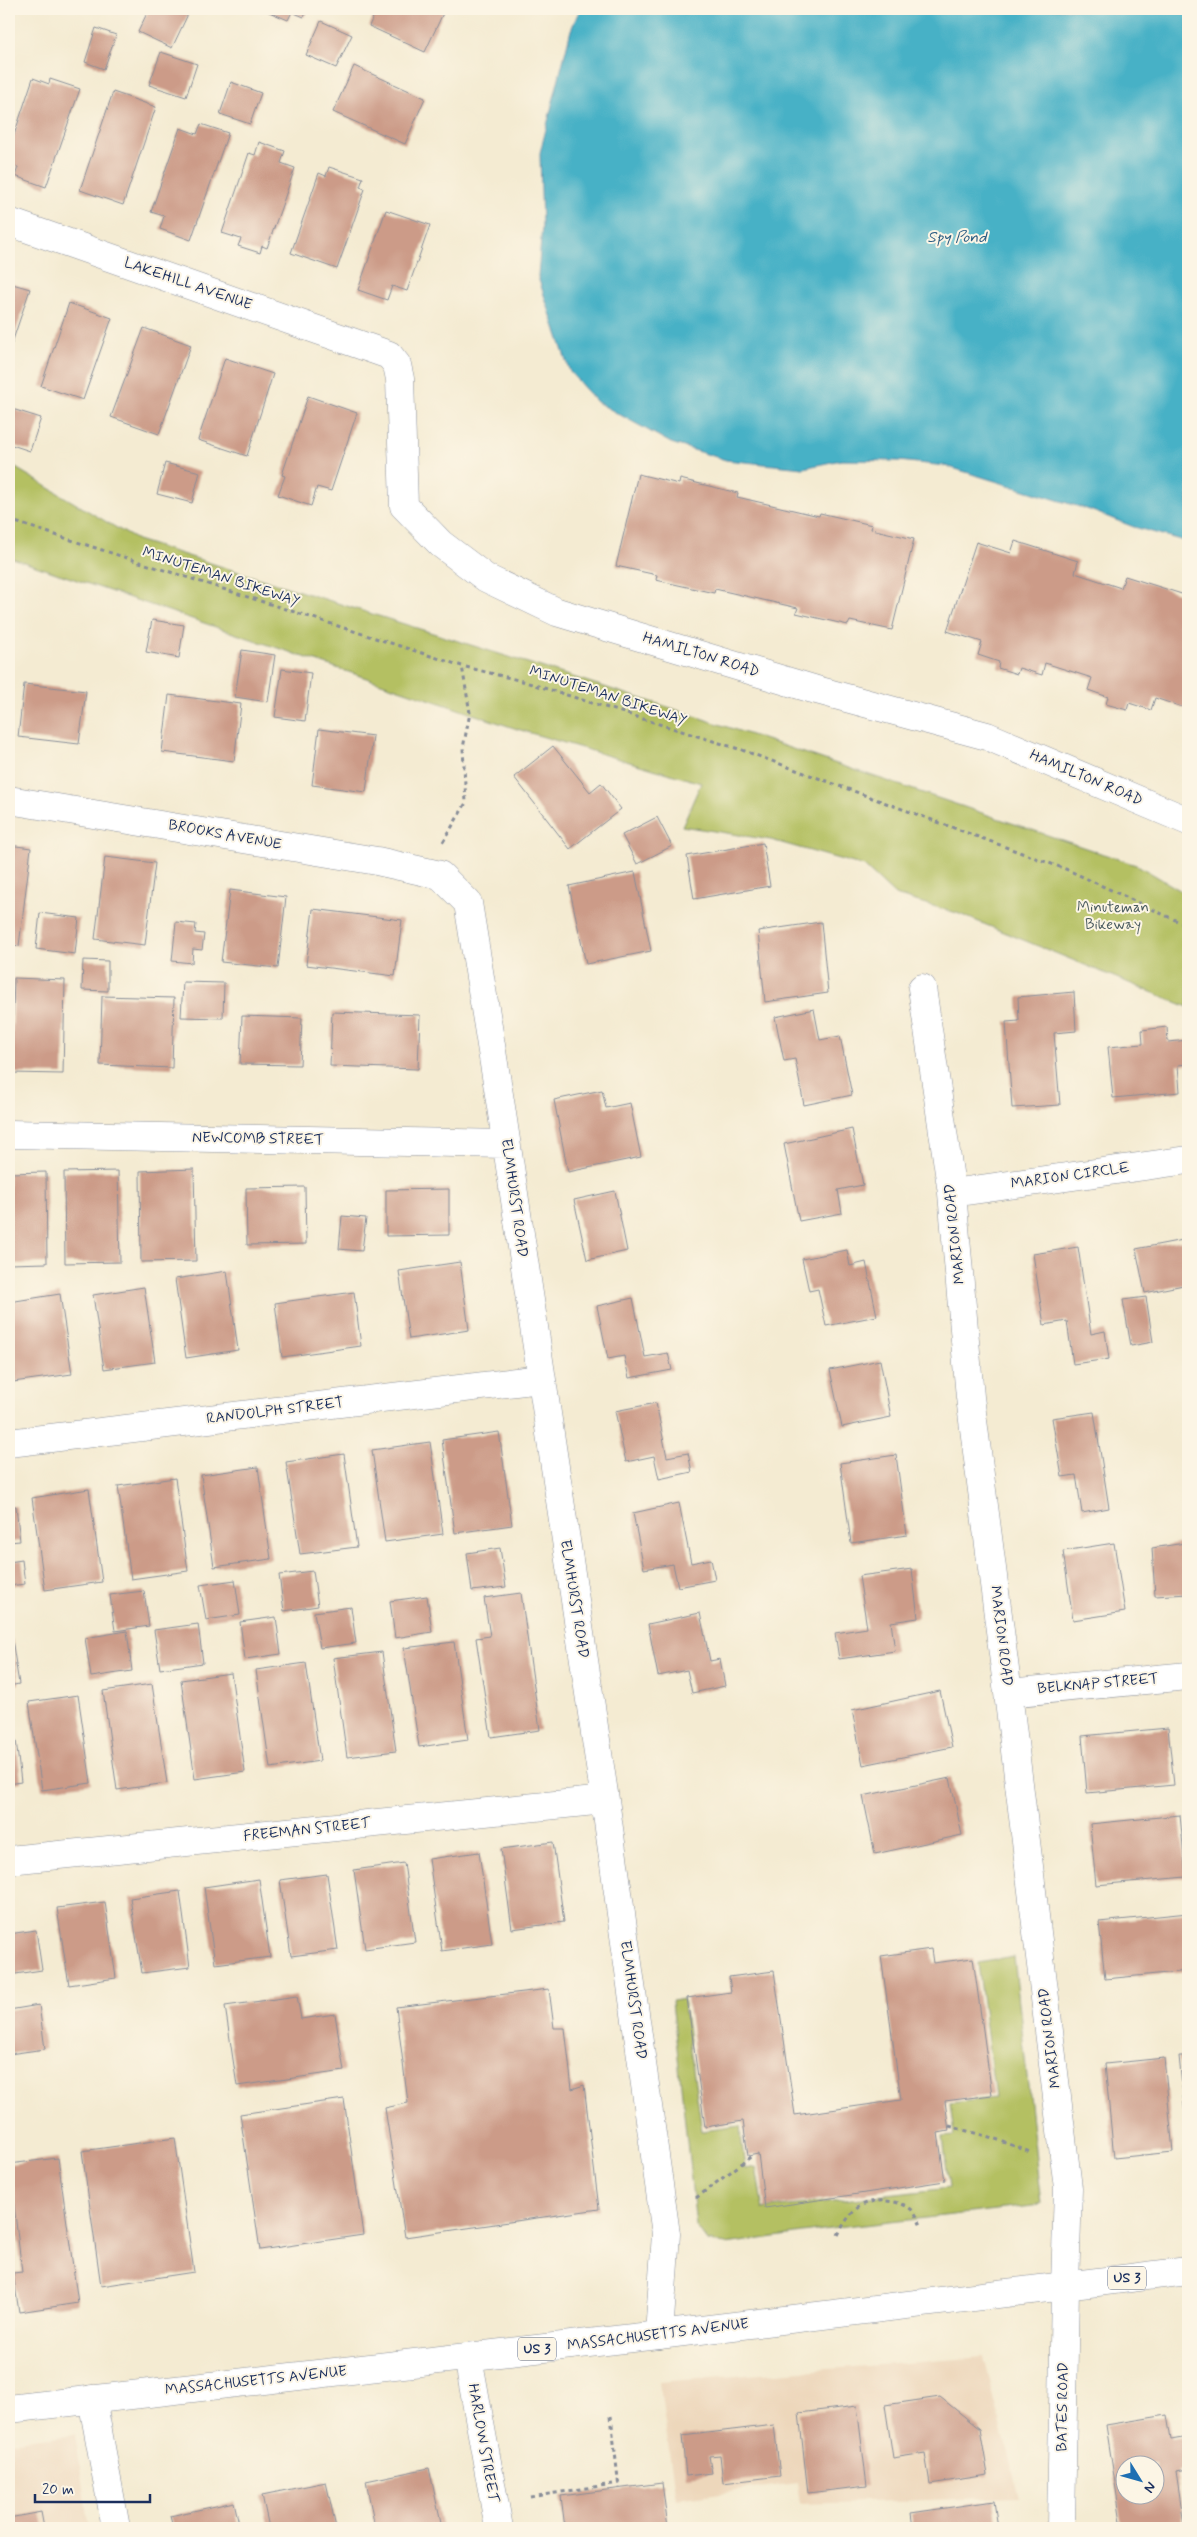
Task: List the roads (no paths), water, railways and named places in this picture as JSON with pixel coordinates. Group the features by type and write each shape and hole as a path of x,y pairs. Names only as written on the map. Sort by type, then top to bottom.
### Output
{"main road":[{"name":"LAKEHILL AVENUE","path":"9,222 367,346"},
{"name":"HAMILTON ROAD","path":"367,346 389,355 397,365 400,379 404,506 441,544 486,578 557,612 813,689 987,736 1188,821"},
{"name":"BROOKS AVENUE","path":"9,800 377,861 440,876"},
{"name":"ELMHURST ROAD","path":"440,876 468,903 605,1800 666,2234 659,2335"},
{"name":"MARION ROAD","path":"922,988 952,1193 970,1397 1068,2188 1065,2286"},
{"name":"NEWCOMB STREET","path":"9,1134 506,1144"},
{"name":"MARION CIRCLE","path":"952,1193 1188,1160"},
{"name":"RANDOLPH STREET","path":"9,1443 541,1379"},
{"name":"BELKNAP STREET","path":"1008,1693 1188,1676"},
{"name":"FREEMAN STREET","path":"9,1860 605,1800"},
{"name":"MASSACHUSETTS AVENUE","path":"9,2409 659,2335 1188,2271"},
{"name":"BATES ROAD","path":"1061,2528 1065,2286"},
{"name":"HARLOW STREET","path":"468,2357 499,2528"},
{"path":"92,2399 116,2528"}],"water":[{"name":"Spy Pond","path":"580,9 1188,9 1188,542 1134,527 1090,510 946,466 899,461 841,460 803,468 726,460 671,443 597,402 570,372 538,277 542,226 540,153 571,30"}],"park label":[{"name":"Minuteman Bikeway","path":"1113,916"}]}
